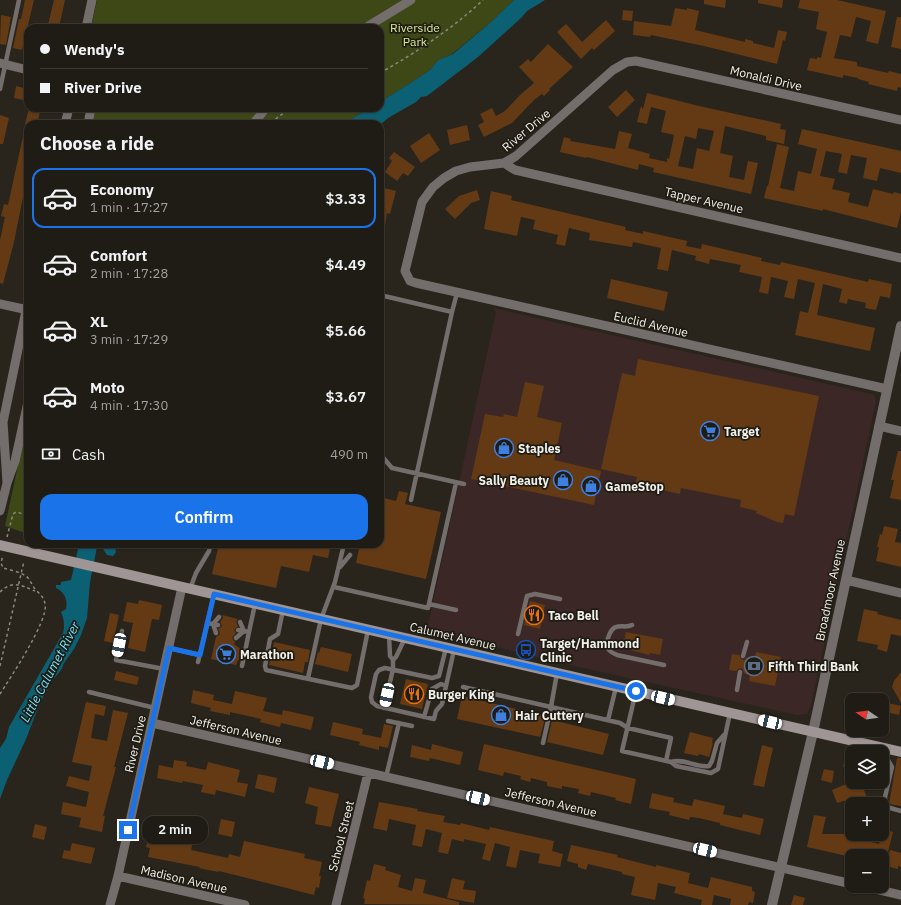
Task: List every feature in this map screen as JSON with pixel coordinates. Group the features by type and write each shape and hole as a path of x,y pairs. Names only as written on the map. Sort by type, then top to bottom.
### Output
{"main road":[{"name":"Calumet Avenue","path":"0,545 901,752"}],"street":[{"path":"87,24 92,0"},
{"path":"372,24 411,0"},
{"name":"Monaldi Drive","path":"627,62 636,61 901,120"},
{"name":"River Drive","path":"410,281 405,271 407,260 422,202 433,188 444,178 456,171 470,167 504,164 524,149 613,70 627,62"},
{"path":"3,64 24,69"},
{"path":"256,120 263,112"},
{"name":"Tapper Avenue","path":"504,164 515,170 901,258"},
{"name":"Euclid Avenue","path":"410,281 456,293 887,389"},
{"path":"0,304 24,307"},
{"path":"7,483 3,422 24,321"},
{"name":"Broadmoor Avenue","path":"772,905 813,732 901,326"},
{"path":"0,511 7,483 15,461 24,420"},
{"path":"879,426 901,431"},
{"path":"846,580 901,593"},
{"name":"River Drive","path":"110,905 118,876 169,648 186,588"},
{"name":"Jefferson Avenue","path":"152,723 845,882"},
{"name":"School Street","path":"336,905 368,773"},
{"name":"Madison Avenue","path":"118,876 245,905"},
{"path":"889,892 901,895"}],"lane":[{"path":"0,89 3,64 19,0"},
{"path":"411,500 456,293"},
{"path":"384,296 452,312"},
{"path":"384,459 392,468 464,484"},
{"path":"334,587 428,608 456,483"},
{"path":"186,588 210,548"},
{"path":"308,678 321,619 334,587 343,548"},
{"path":"339,568 350,555"},
{"path":"198,662 214,594"},
{"path":"518,634 527,596 535,594 560,599"},
{"path":"242,666 255,604"},
{"path":"429,604 456,610"},
{"path":"283,610 278,634 270,639 265,666 266,670 352,688 357,685 368,630"},
{"path":"216,633 215,625 219,617"},
{"path":"236,638 241,630 240,622"},
{"path":"207,623 215,625"},
{"path":"632,625 628,627 617,627 612,630 607,647 611,652 617,655 664,664"},
{"path":"241,630 249,632"},
{"path":"122,631 116,660 164,669"},
{"path":"384,708 393,669 393,660 390,656 389,635"},
{"path":"393,660 405,638"},
{"path":"743,656 747,642"},
{"path":"169,648 200,655"},
{"path":"450,649 446,686 442,704 436,711 434,719 384,708 377,706 372,702 371,697 376,674 379,670 385,668 393,669 436,678 439,676 450,649"},
{"path":"737,690 740,672"},
{"path":"543,743 557,673"},
{"path":"424,717 432,689 440,684 446,686"},
{"path":"463,687 551,706 620,723 628,728 671,738 669,761"},
{"path":"608,720 616,687"},
{"path":"636,691 622,751 669,761 677,760 709,766 717,743 726,733"},
{"path":"89,692 155,708"},
{"path":"669,761 676,766 711,773 718,769 730,713"},
{"path":"388,720 412,726"},
{"path":"386,777 399,723"},
{"path":"889,762 892,767 889,780"},
{"path":"887,789 885,805 901,811"}],"path":[{"path":"384,71 434,40 483,0"},
{"path":"275,120 284,113 289,112"},
{"path":"10,525 13,514 16,512 24,514"},
{"path":"0,666 24,558"},
{"path":"0,563 3,568 26,576 37,592"},
{"path":"0,592 6,587 16,584 41,594 46,606 44,616 0,694"}],"shaded area":[{"path":"493,308 872,394 875,396 876,402 811,706 807,714 797,715 574,666 427,630 496,312"}],"green space":[{"name":"Riverside Park","path":"97,0 514,0 491,22 452,54 438,60 431,69 423,75 384,99 384,24 92,24"},
{"path":"94,112 364,112 349,120 92,120"},
{"path":"24,438 24,533 5,526"}],"water":[{"path":"514,0 545,0 527,11 478,57 427,96 421,97 416,102 384,122 384,120 349,120 364,112 384,112 384,99 423,75 431,69 438,60 453,54 491,22"},
{"name":"Little Calumet River","path":"97,548 90,582 87,618 74,649 61,670 51,682 40,703 0,799 0,748 6,739 9,727 63,633 64,622 61,612 66,609 66,602 65,596 56,588 56,585 61,585 61,582 71,580 78,549"},
{"path":"115,548 116,552 113,556 107,555 103,549"}],"building":[{"path":"25,0 34,0 28,24 24,24 24,42 22,50 13,48 19,19 21,19"},
{"path":"54,0 65,0 60,24 48,24"},
{"path":"704,0 726,0 725,8 704,4"},
{"path":"758,0 783,0 782,8 758,3"},
{"path":"800,0 837,0 886,11 878,44 866,41 871,21 856,17 851,37 840,35 834,58 857,62 857,66 888,73 889,71 901,74 901,88 898,87 897,91 868,84 869,82 858,78 843,75 843,78 807,70 810,58 821,58 827,32 816,29 819,12 798,8"},
{"path":"675,8 687,10 687,8 699,11 695,30 745,42 745,39 753,41 753,43 774,48 778,30 787,32 785,41 783,40 777,64 651,35 650,37 633,35 634,21 671,26"},
{"path":"623,10 633,11 632,21 622,20"},
{"path":"1,15 11,17 6,45 0,44"},
{"path":"897,17 901,17 901,49 891,47"},
{"path":"606,20 615,31 594,50 592,48 581,59 557,32 566,24 582,42"},
{"path":"548,44 573,67 549,89 550,90 544,96 542,94 534,100 512,123 484,137 478,125 484,122 480,114 492,108 496,116 505,111 534,83 519,67 528,59 531,62"},
{"path":"16,86 24,88 24,100 14,98"},
{"path":"626,90 635,100 617,117 608,107"},
{"path":"647,93 781,124 780,129 786,130 784,144 766,140 766,136 725,126 720,153 733,156 729,177 744,180 748,161 758,163 751,194 653,172 654,168 639,164 638,170 560,152 564,137 571,139 570,141 615,149 619,131 632,134 628,148 650,154 649,158 667,162 674,135 661,132 666,111 651,107 647,124 637,122 641,106 643,109","holes":["698,128 714,131 709,151 697,148 693,169 678,166 685,136 696,139"]},
{"path":"28,112 40,112 38,120 26,120"},
{"path":"0,115 9,118 3,144 0,144"},
{"path":"467,125 470,140 450,145 447,130"},
{"path":"802,129 901,151 901,173 880,168 877,181 863,178 867,158 851,155 847,174 838,172 842,154 826,151 820,176 835,179 832,189 850,193 848,202 868,207 873,189 893,194 894,192 901,194 901,212 897,228 823,209 823,211 764,198 777,144 789,147 780,188 794,191 798,171 811,174 817,149 798,144"},
{"path":"24,132 24,192 14,242 3,284 0,283 0,240 5,217 1,216 4,204 8,205"},
{"path":"429,133 440,150 421,163 410,146"},
{"path":"394,152 415,167 408,176 403,173 397,181 385,172 392,161 389,158"},
{"path":"384,188 396,191 390,214 387,213 384,232"},
{"path":"477,190 480,200 471,203 455,219 445,209 459,196"},
{"path":"491,191 512,196 511,200 626,227 625,230 643,234 643,231 687,241 686,246 701,249 702,244 762,258 761,261 780,265 781,262 868,282 869,279 892,284 890,298 880,296 876,310 865,308 866,303 848,299 847,304 839,302 842,289 823,284 817,315 875,328 870,351 795,335 800,311 808,313 815,283 798,279 794,299 784,297 788,281 771,277 768,294 759,292 762,277 739,272 741,265 710,259 709,264 695,260 696,256 672,250 668,271 657,269 661,248 633,242 632,247 589,240 590,233 569,228 565,246 556,244 558,235 533,229 535,220 521,217 517,236 484,229"},
{"path":"611,279 668,292 664,311 607,298"},
{"name":"Target","path":"638,359 819,396 794,516 785,514 783,523 777,522 756,513 757,511 740,507 741,500 681,488 680,494 635,484 637,477 601,469 622,373 635,376"},
{"path":"525,382 544,386 537,417 562,423 554,460 601,471 594,505 471,479 485,414 503,417 504,414 517,417"},
{"path":"898,451 901,451 901,500 890,498 894,480 891,480"},
{"path":"399,491 408,493 405,504 441,512 426,579 356,563 359,548 384,548 384,498 396,501"},
{"path":"884,526 898,529 895,542 901,543 901,567 876,561 879,547 877,547 880,534 882,535"},
{"path":"218,548 330,548 328,558 313,555 309,572 281,566 276,588 212,574"},
{"path":"139,600 162,605 159,620 152,619 145,652 128,648 133,623 123,621 127,602 138,604"},
{"name":"Taco Bell","path":"530,601 545,605 540,629 524,625"},
{"path":"864,609 901,620 901,636 891,634 887,652 877,649 878,645 857,641"},
{"path":"110,613 119,615 113,643 104,641"},
{"path":"222,615 238,619 236,622 238,626 234,630 236,633 232,638 235,642 234,644 241,649 239,660 236,665 211,659 216,637 220,634 218,629 222,626 220,622 223,618"},
{"path":"626,632 663,639 660,655 650,653 649,655 623,647"},
{"path":"274,642 310,650 308,662 305,662 303,673 269,665"},
{"path":"321,647 352,654 348,672 315,664"},
{"name":"Fifth Third Bank","path":"756,652 781,657 775,686 749,681 750,676 744,673 741,668 736,671 729,670 732,654 739,655 741,659 744,660 747,657 755,657"},
{"path":"116,671 139,677 137,685 114,680"},
{"path":"901,672 901,703 892,687 894,681"},
{"name":"Burger King","path":"406,679 428,684 422,709 400,704"},
{"path":"193,690 214,695 213,700 232,704 235,691 267,698 263,711 282,715 283,710 314,717 311,730 281,723 280,727 260,722 261,719 230,712 230,715 210,711 211,708 191,703"},
{"path":"462,696 542,715 541,718 545,719 540,737 457,719"},
{"path":"86,702 106,706 104,716 95,714 91,738 107,741 113,710 128,713 103,816 105,816 102,832 79,827 81,818 61,814 63,802 86,807 89,792 66,786 69,776 89,781 92,766 72,762"},
{"path":"889,703 901,706 899,715 889,713"},
{"path":"552,720 609,734 603,755 547,742"},
{"path":"333,722 363,729 362,734 381,738 384,724 393,726 388,748 379,746 379,750 359,745 360,742 330,735"},
{"path":"690,732 713,738 709,757 699,754 698,756 684,753"},
{"path":"432,744 463,752 460,765 430,758 429,761 410,757 412,745 431,750"},
{"path":"484,744 636,779 631,804 615,800 616,798 591,792 590,796 578,793 579,789 562,786 562,789 547,786 547,782 531,778 530,782 520,779 521,776 504,772 503,776 478,770"},
{"path":"762,745 773,748 764,787 753,785"},
{"path":"845,757 845,767 843,767"},
{"path":"897,758 901,758 901,806 889,804"},
{"path":"174,760 187,762 186,766 206,770 208,762 240,770 237,782 248,784 245,797 216,790 215,795 201,792 203,785 157,778 159,765 173,768"},
{"path":"824,769 834,771 832,783 821,780"},
{"path":"258,774 277,778 274,793 255,788"},
{"path":"845,785 845,789 864,789 867,797 845,797 845,801 837,803 832,790"},
{"path":"309,787 339,794 331,827 315,824 318,807 305,803"},
{"path":"652,793 674,798 673,802 692,806 694,799 725,806 723,814 742,818 743,814 764,819 760,835 699,818 690,817 689,820 669,815 670,812 649,808"},
{"path":"379,802 418,809 417,811 445,816 443,822 460,825 461,823 489,830 490,827 554,841 552,851 563,854 560,867 538,863 540,854 520,850 516,868 506,866 510,847 495,843 490,861 482,859 486,844 464,839 464,842 452,839 448,854 438,852 442,833 426,829 422,847 412,845 416,825 389,819 387,831 373,828"},
{"path":"814,815 826,817 822,834 845,834 845,841 867,841 879,844 880,841 889,841 889,831 893,832 889,849 845,849 845,856 807,847"},
{"path":"221,819 235,822 232,837 218,834"},
{"path":"152,823 169,827 166,840 182,843 184,834 194,836 191,850 228,858 229,854 240,857 244,841 305,854 304,858 322,862 319,876 321,876 319,888 316,887 314,895 219,871 148,857 150,848 146,847"},
{"path":"195,823 206,825 203,838 193,836"},
{"path":"35,824 47,827 44,840 32,837"},
{"path":"72,843 95,848 91,864 62,858 64,850 70,851"},
{"path":"571,845 618,855 617,857 656,867 656,865 690,873 688,883 708,888 711,877 752,887 752,891 755,892 753,903 749,902 748,905 730,905 731,899 714,895 712,905 701,905 702,900 674,893 676,887 658,883 655,900 631,895 635,877 622,874 622,872 588,864 586,870 578,867 578,864 567,861"},
{"path":"890,850 901,853 901,867 898,866 898,869 889,867"},
{"path":"374,864 386,867 385,870 401,875 398,887 412,891 415,878 426,880 423,893 459,902 459,905 364,904 365,899 363,898 367,880 370,881"},
{"path":"452,878 465,881 463,889 476,891 474,903 447,898"},
{"path":"794,895 805,898 803,905 791,905"}],"place":[{"name":"Target","path":"710,431"},
{"name":"Staples","path":"504,448"},
{"name":"Sally Beauty","path":"563,480"},
{"name":"GameStop","path":"591,486"},
{"name":"Taco Bell","path":"534,615"},
{"name":"Target/Hammond Clinic","path":"526,650"},
{"name":"Marathon","path":"226,654"},
{"name":"Fifth Third Bank","path":"754,666"},
{"name":"Burger King","path":"414,694"},
{"name":"Hair Cuttery","path":"501,715"}],"route":[{"path":"128,830 169,648 200,655 214,594 636,691"}]}
